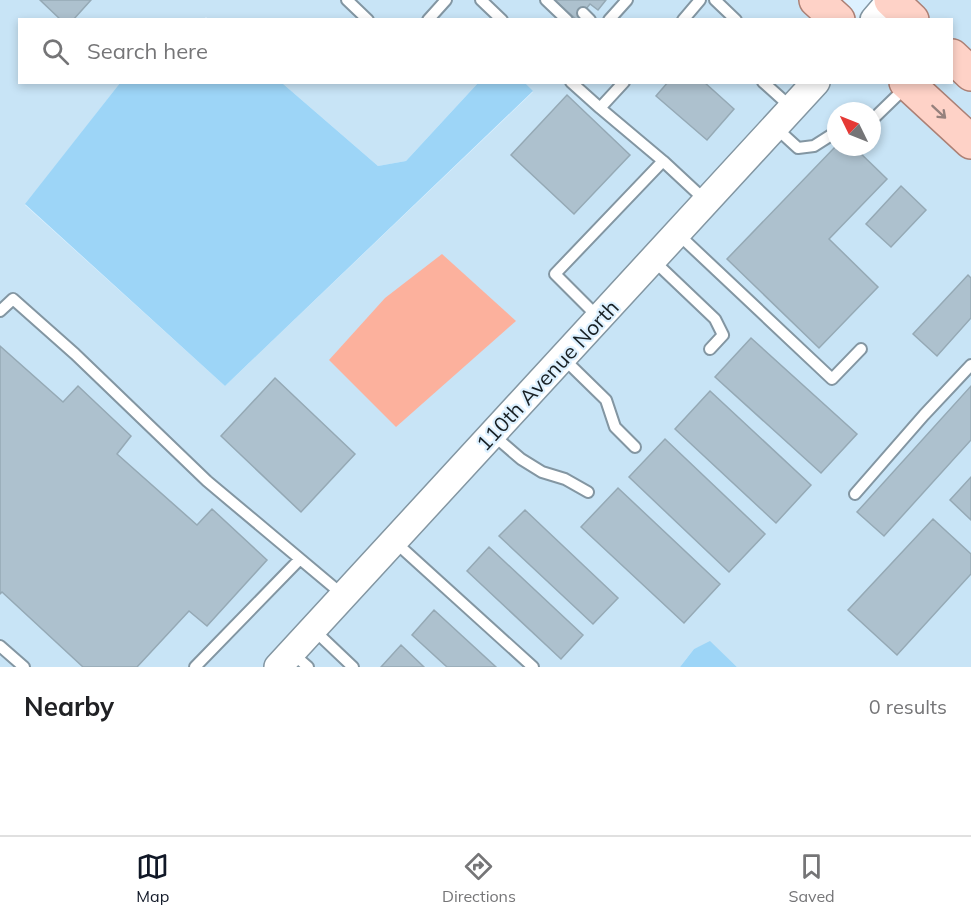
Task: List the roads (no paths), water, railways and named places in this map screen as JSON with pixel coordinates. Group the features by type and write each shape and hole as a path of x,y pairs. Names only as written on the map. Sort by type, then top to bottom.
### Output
{"main road":[{"path":"816,0 836,18"},
{"path":"891,0 910,18"},
{"path":"953,58 971,74"},
{"path":"908,84 971,142"}],"street":[{"path":"876,18 891,0"},
{"name":"110th Avenue North","path":"292,662 313,629 814,84"}],"lane":[{"path":"346,0 366,18"},
{"path":"430,18 446,0"},
{"path":"481,0 500,18"},
{"path":"546,0 565,18"},
{"path":"611,18 627,0"},
{"path":"685,18 700,0"},
{"path":"715,0 734,18"},
{"path":"573,84 663,161 706,202"},
{"path":"600,108 622,84"},
{"path":"764,84 798,147 814,146 827,138"},
{"path":"881,111 908,84"},
{"path":"599,318 555,274 663,161"},
{"path":"677,233 832,379 861,350"},
{"path":"653,259 714,319 723,335 710,349"},
{"path":"0,311 13,299 75,354 207,481 344,596"},
{"path":"562,358 606,400 610,418 615,427 635,447"},
{"path":"855,494 971,365"},
{"path":"492,434 521,459 542,472 564,479 588,492"},
{"path":"394,541 533,667"},
{"path":"195,667 300,559"},
{"path":"313,629 353,667"},
{"path":"0,646 24,667"}],"water":[{"path":"119,84 283,84 378,166 406,161 477,84 526,84 533,91 225,386 25,204"},
{"path":"710,641 737,667 680,667 694,649"}]}
